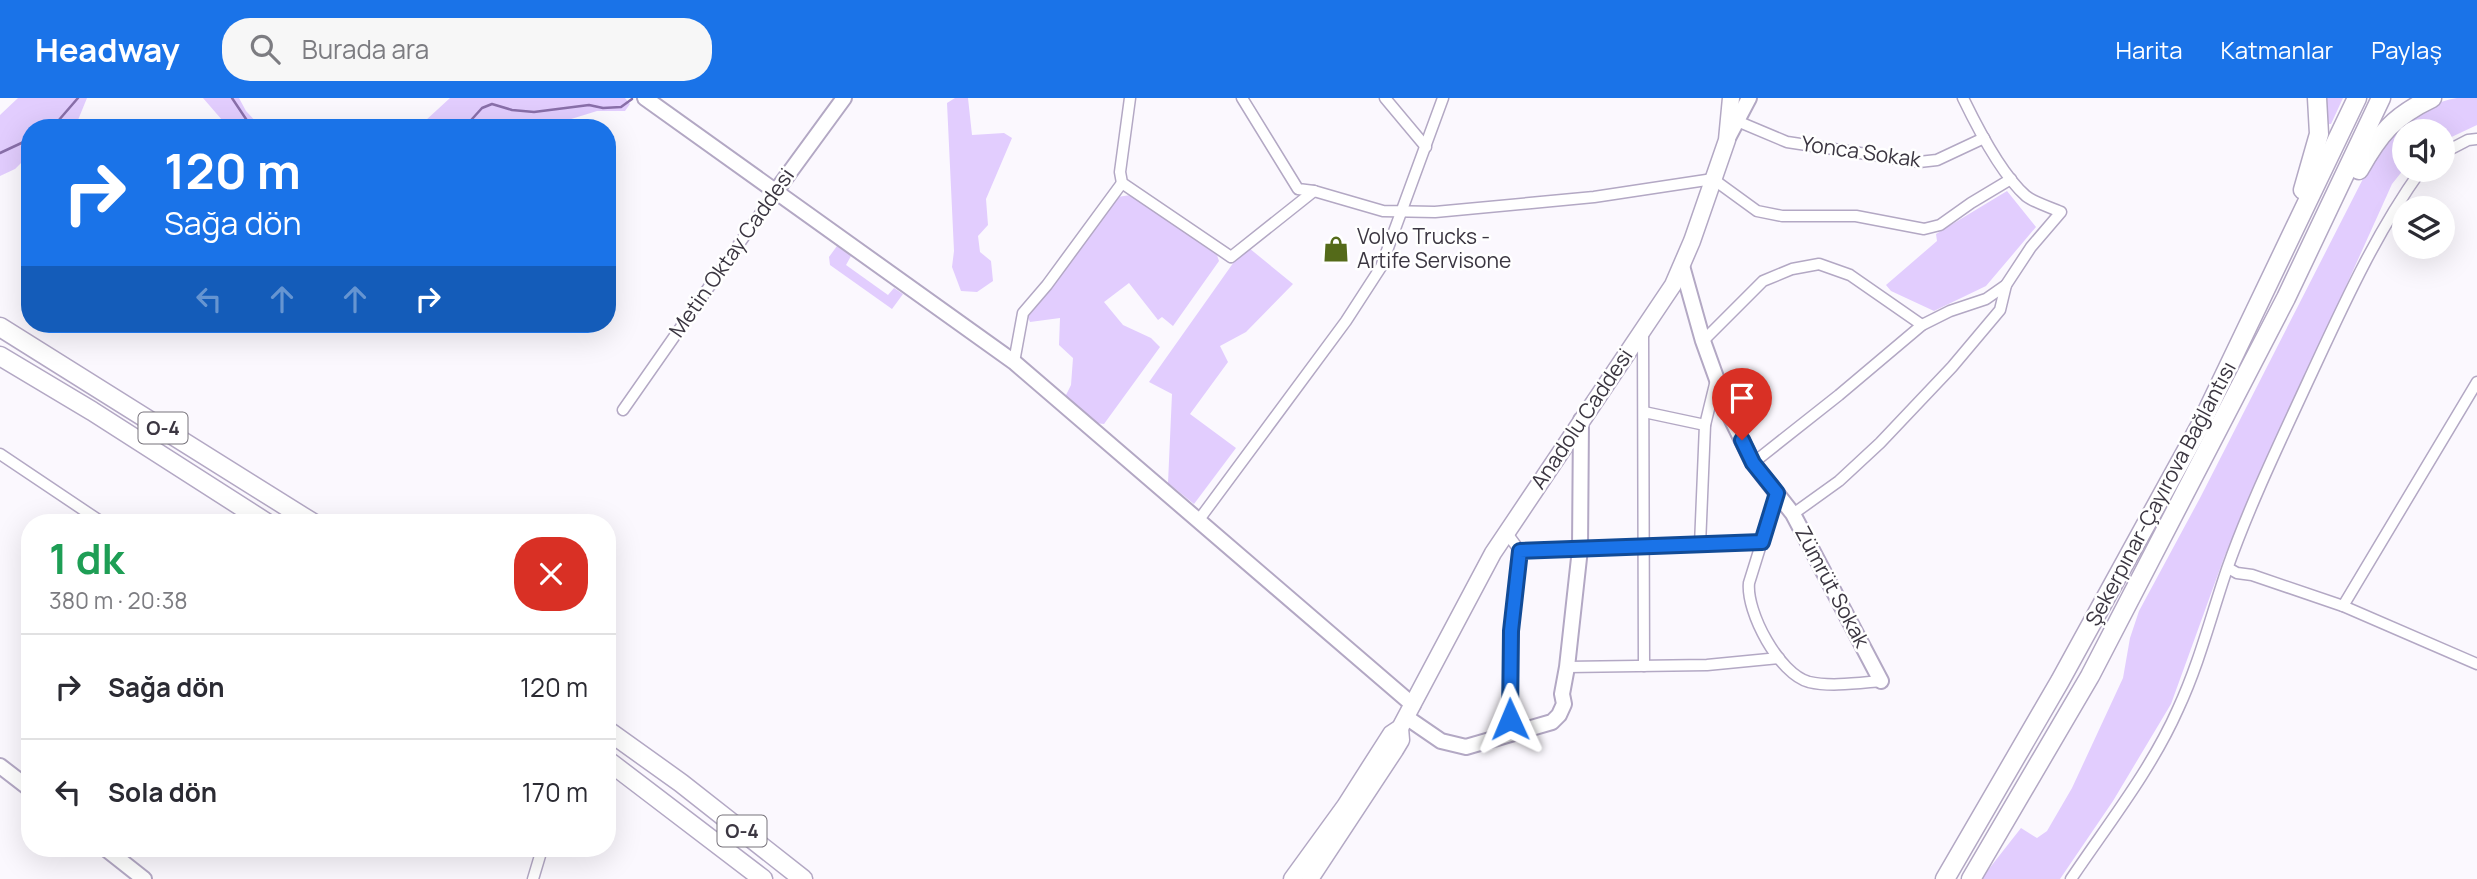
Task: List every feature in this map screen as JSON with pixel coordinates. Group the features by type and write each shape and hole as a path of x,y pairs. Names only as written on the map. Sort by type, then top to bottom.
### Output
{"highway":[{"path":"2256,309 2308,179 2316,149 2319,119 2317,98"},
{"name":"Şekerpınar-Çayırova Bağlantısı","path":"1945,879 2060,681 2201,424 2357,98"},
{"name":"Şekerpınar-Çayırova Bağlantısı","path":"1971,879 2090,676 2301,266 2381,98"},
{"path":"2301,266 2380,135 2398,117 2432,98"},
{"name":"O-4","path":"6,330 299,514"},
{"name":"O-4","path":"0,356 253,514"},
{"name":"O-4","path":"616,736 681,783 803,879"},
{"name":"O-4","path":"616,767 763,879"}],"main road":[{"name":"Anadolu Caddesi","path":"1292,879 1345,806 1391,734 1406,717 1477,580 1506,532 1669,291 1682,266 1727,140 1731,98"},
{"name":"Anadolu Caddesi","path":"1310,879 1401,740 1406,717"}],"street":[{"path":"645,98 1014,362 1198,521 1406,717 1432,737 1456,746 1482,744 1552,722 1564,704 1562,694 1580,549 1581,420"},
{"name":"Metin Oktay Caddesi","path":"622,410 844,98"},
{"path":"1130,98 1120,172 1122,183 1231,257 1314,191"},
{"path":"1242,98 1298,189 1383,211 1435,212 1580,198 1713,179 1757,211 1782,216 1856,216 1924,229 1940,225 2011,179"},
{"path":"1385,98 1426,147"},
{"path":"1198,521 1346,321 1381,267 1443,98"},
{"path":"1727,140 1749,98"},
{"path":"1793,514 1849,471 1952,367 2000,310 2006,285 2031,247 2061,212 2028,198 2011,179 1984,138 1963,98"},
{"name":"Yonca Sokak","path":"1737,121 1787,142 1919,162 1937,160 1984,138"},
{"path":"2455,147 2477,139"},
{"path":"2071,879 2139,779 2177,713 2228,568 2267,470 2343,306 2397,204 2413,182"},
{"path":"1014,362 1023,313 1047,285 1122,183"},
{"path":"1703,341 1763,281 1792,269 1819,264 1850,275 1922,325"},
{"name":"Zümrüt Sokak","path":"1682,266 1703,341 1730,416 1753,463 1793,514 1881,681"},
{"path":"1753,463 1839,396 1922,325 1950,311 1986,299 2006,285"},
{"path":"1643,329 1644,666"},
{"path":"1699,545 1705,425 1717,380"},
{"path":"2343,606 2477,382"},
{"path":"1644,412 1705,425"},
{"path":"0,454 90,514"},
{"path":"1777,493 1748,595 1753,614 1779,658 1794,674 1809,682 1881,681"},
{"path":"1506,532 1520,551 1511,631 1511,734"},
{"path":"1520,551 1762,542"},
{"path":"2228,568 2236,573 2252,575 2343,606 2477,664"},
{"path":"1567,667 1707,665 1779,658"},
{"path":"0,766 21,782"},
{"path":"116,857 144,879"},
{"path":"533,879 540,857"}],"shaded area":[{"path":"18,98 87,98 78,119 21,119 21,163 0,176 0,115"},
{"path":"203,98 239,98 254,119 221,119"},
{"path":"450,98 625,98 630,104 625,111 597,111 571,119 427,119"},
{"path":"955,98 968,98 972,135 1004,133 1012,138 986,199 988,225 978,236 980,252 991,261 993,281 977,292 961,291 952,267 954,251 947,103"},
{"path":"2325,98 2343,98 2331,124 2328,124"},
{"path":"2457,98 2477,98 2477,125 2455,135 2455,119 2410,119 2428,107"},
{"path":"2392,137 2394,182 2225,555 2171,704 2113,801 2060,879 1981,879 2021,828 2037,838 2047,831 2072,788 2123,678 2130,638 2139,611 2200,498 2368,169"},
{"path":"2007,191 2036,227 1986,286 1934,311 1891,291 1886,285 1937,241 1936,234"},
{"path":"1131,195 1217,255 1219,261 1173,326 1162,317 1158,320 1129,283 1104,302 1123,325 1151,338 1160,347 1104,424 1095,423 1065,397 1071,385 1073,358 1059,345 1060,318 1030,322 1028,317 1117,197"},
{"path":"837,246 851,256 846,265 888,295 894,288 903,294 892,309 830,265 829,257"},
{"path":"1249,248 1293,284 1246,332 1220,346 1228,362 1190,414 1236,448 1194,504 1168,483 1172,394 1149,382 1236,259"}],"waterway":[{"path":"60,119 78,98"},
{"path":"232,98 246,119"},
{"path":"472,119 482,108 492,104 512,110 534,112 589,105 603,108 621,107 632,99"},
{"path":"0,153 21,143"}],"place":[{"name":"Volvo Trucks - Artife Servisone","path":"1336,249"}],"route":[{"path":"1510,719 1511,631 1520,551 1762,542 1777,493 1753,463 1742,440"}]}
